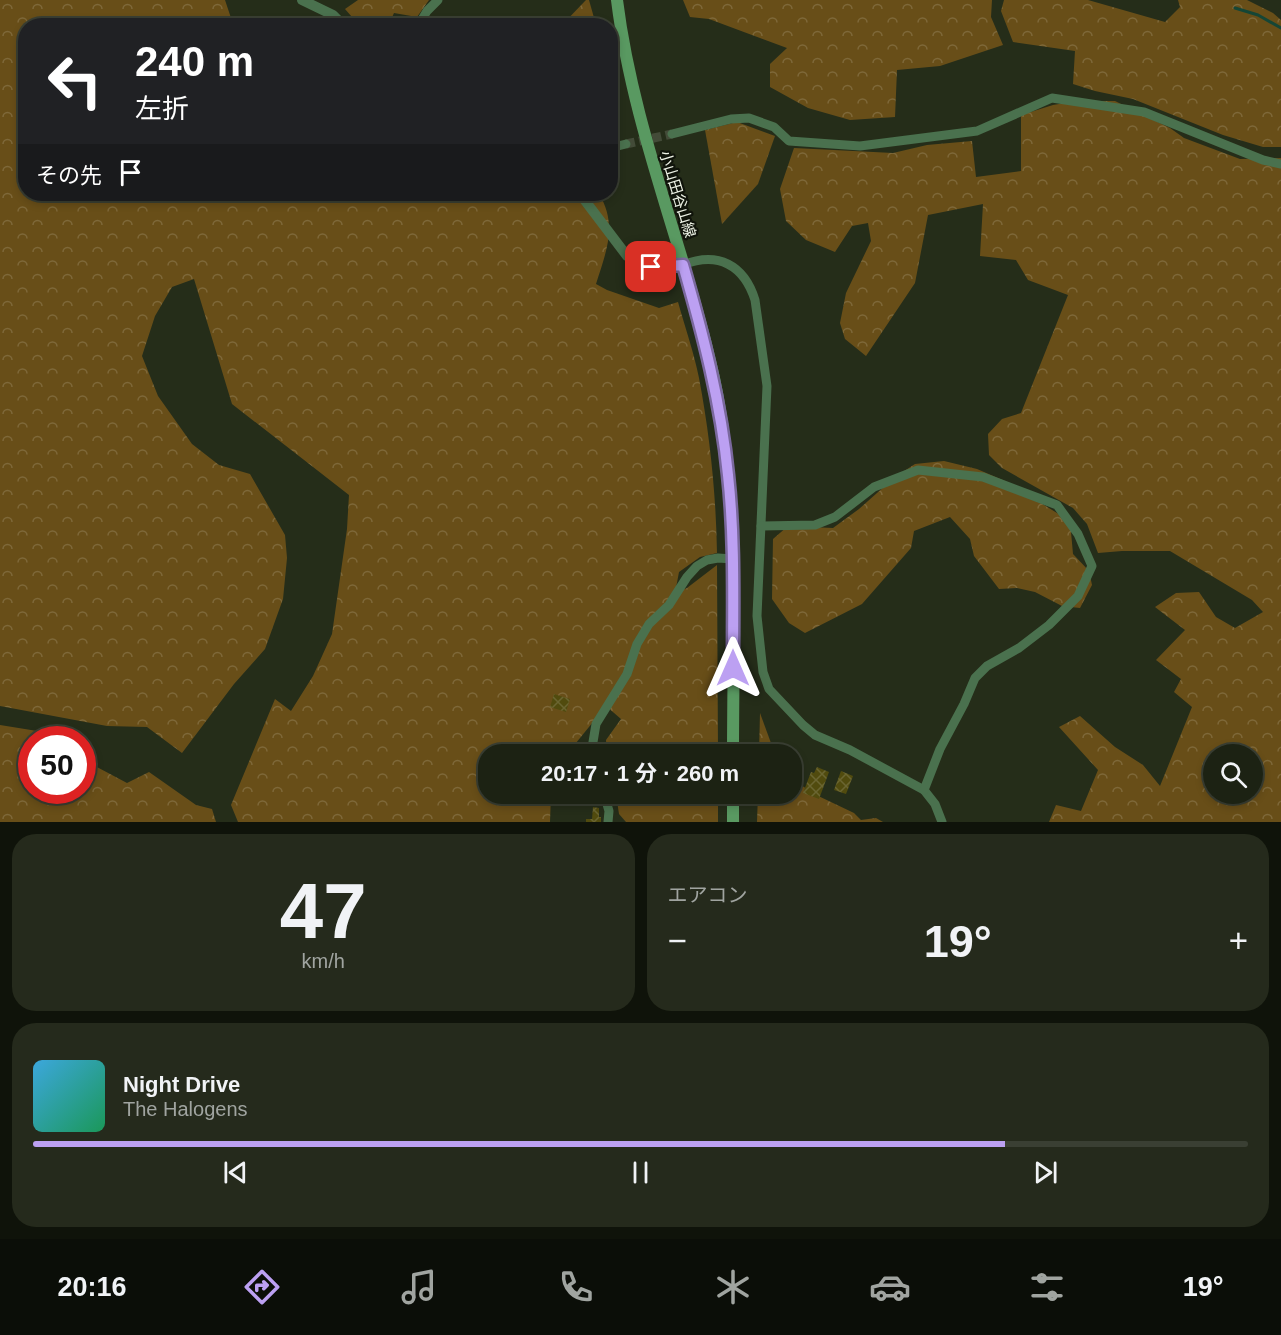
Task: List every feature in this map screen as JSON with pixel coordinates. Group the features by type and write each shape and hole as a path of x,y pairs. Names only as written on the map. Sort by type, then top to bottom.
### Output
{"main road":[{"name":"小山田谷山線","path":"617,0 636,101 707,350 721,421 728,476 733,559 733,744"},
{"path":"733,804 733,822"}],"street":[{"path":"302,0 336,18"},
{"path":"423,18 438,0"},
{"path":"672,134 731,119 749,118 774,127 789,141 860,146 977,131 1052,98 1144,112 1263,160 1281,164"},
{"path":"618,146 626,144"},
{"path":"585,201 627,256 651,267 683,265 697,259 715,259 726,263 744,278 751,288 755,300 767,386 757,616 763,672 769,689 794,717 815,735 850,750 924,790 935,804 942,822"},
{"path":"761,526 815,525 835,517 874,487 918,470 983,477 1057,505 1078,534 1092,566 1078,596 1032,638 987,666 975,678 940,749 924,790"},
{"path":"593,744 596,724 627,674 637,644 649,624 669,605 697,566 707,560 733,559"},
{"path":"607,804 608,822"}],"green space":[{"path":"0,0 225,0 231,18 18,18 18,201 603,201 609,228 606,250 596,284 659,308 678,302 699,378 712,465 717,553 700,557 679,572 675,593 687,588 717,565 718,744 606,744 606,740 621,719 606,706 575,744 478,744 478,804 551,804 550,822 238,822 231,805 275,699 291,711 313,676 332,634 347,529 349,495 232,404 194,279 172,287 155,316 142,356 158,396 192,444 219,465 250,474 285,535 287,558 283,599 265,649 234,684 182,753 147,727 107,726 0,706"},
{"path":"358,0 429,0 417,17 394,13 392,18 353,18 345,9"},
{"path":"586,0 589,0 594,18 569,18"},
{"path":"683,0 992,0 991,17 1003,45 940,66 897,70 895,117 850,120 808,108 770,87 770,64 787,48 709,19 690,17"},
{"path":"1004,0 1088,0 1165,22 1180,7 1178,0 1247,0 1273,13 1281,20 1281,147 1263,147 1223,135 1133,99 1073,84 1075,51 1013,42 1001,11"},
{"path":"1077,101 1115,101 1170,128 1184,138 1240,159 1281,158 1281,822 1049,822 1056,805 1081,811 1098,770 1059,727 1080,716 1115,747 1143,765 1160,786 1192,707 1174,692 1181,679 1156,660 1185,630 1155,607 1176,593 1199,592 1216,617 1235,628 1263,612 1252,600 1170,551 1098,553 1087,524 1073,508 1002,468 989,455 988,434 1002,419 1021,413 1068,295 1028,280 1016,260 980,256 983,204 928,215 915,283 866,356 845,339 840,323 846,293 871,241 868,223 852,226 835,252 806,240 786,221 780,189 794,148 893,153 927,145 972,141 976,177 1021,171 1021,115 1053,105"},
{"path":"737,122 775,136 758,184 722,224 705,130"},
{"path":"944,461 977,469 1005,481 1070,521 1073,554 1089,571 1092,585 1080,608 1062,606 1035,592 1017,588 999,589 974,556 970,539 950,517 914,531 911,548 862,604 805,633 789,623 772,599 773,539 788,526 833,528 859,509 895,477 915,464"},
{"path":"760,713 771,744 759,744"},
{"path":"0,725 18,728 18,804 96,804 96,767 127,783 149,772 196,805 212,809 216,822 0,822"},
{"path":"802,786 812,793 854,813 861,820 876,818 883,822 757,822 758,804 802,804"},
{"path":"618,804 718,804 718,822 626,822 619,814"}],"building":[{"path":"554,694 570,699 566,712 550,707"},
{"path":"817,767 829,772 819,799 803,793 811,772 814,773"},
{"path":"841,771 853,776 846,794 834,790"},
{"path":"593,807 599,808 601,822 586,822 586,819 592,819"}],"waterway":[{"path":"1235,8 1258,15 1281,28"}],"tunnel":[{"path":"626,144 672,134"}],"route":[{"path":"651,267 683,265 714,380 728,476 733,559 733,668"}]}
